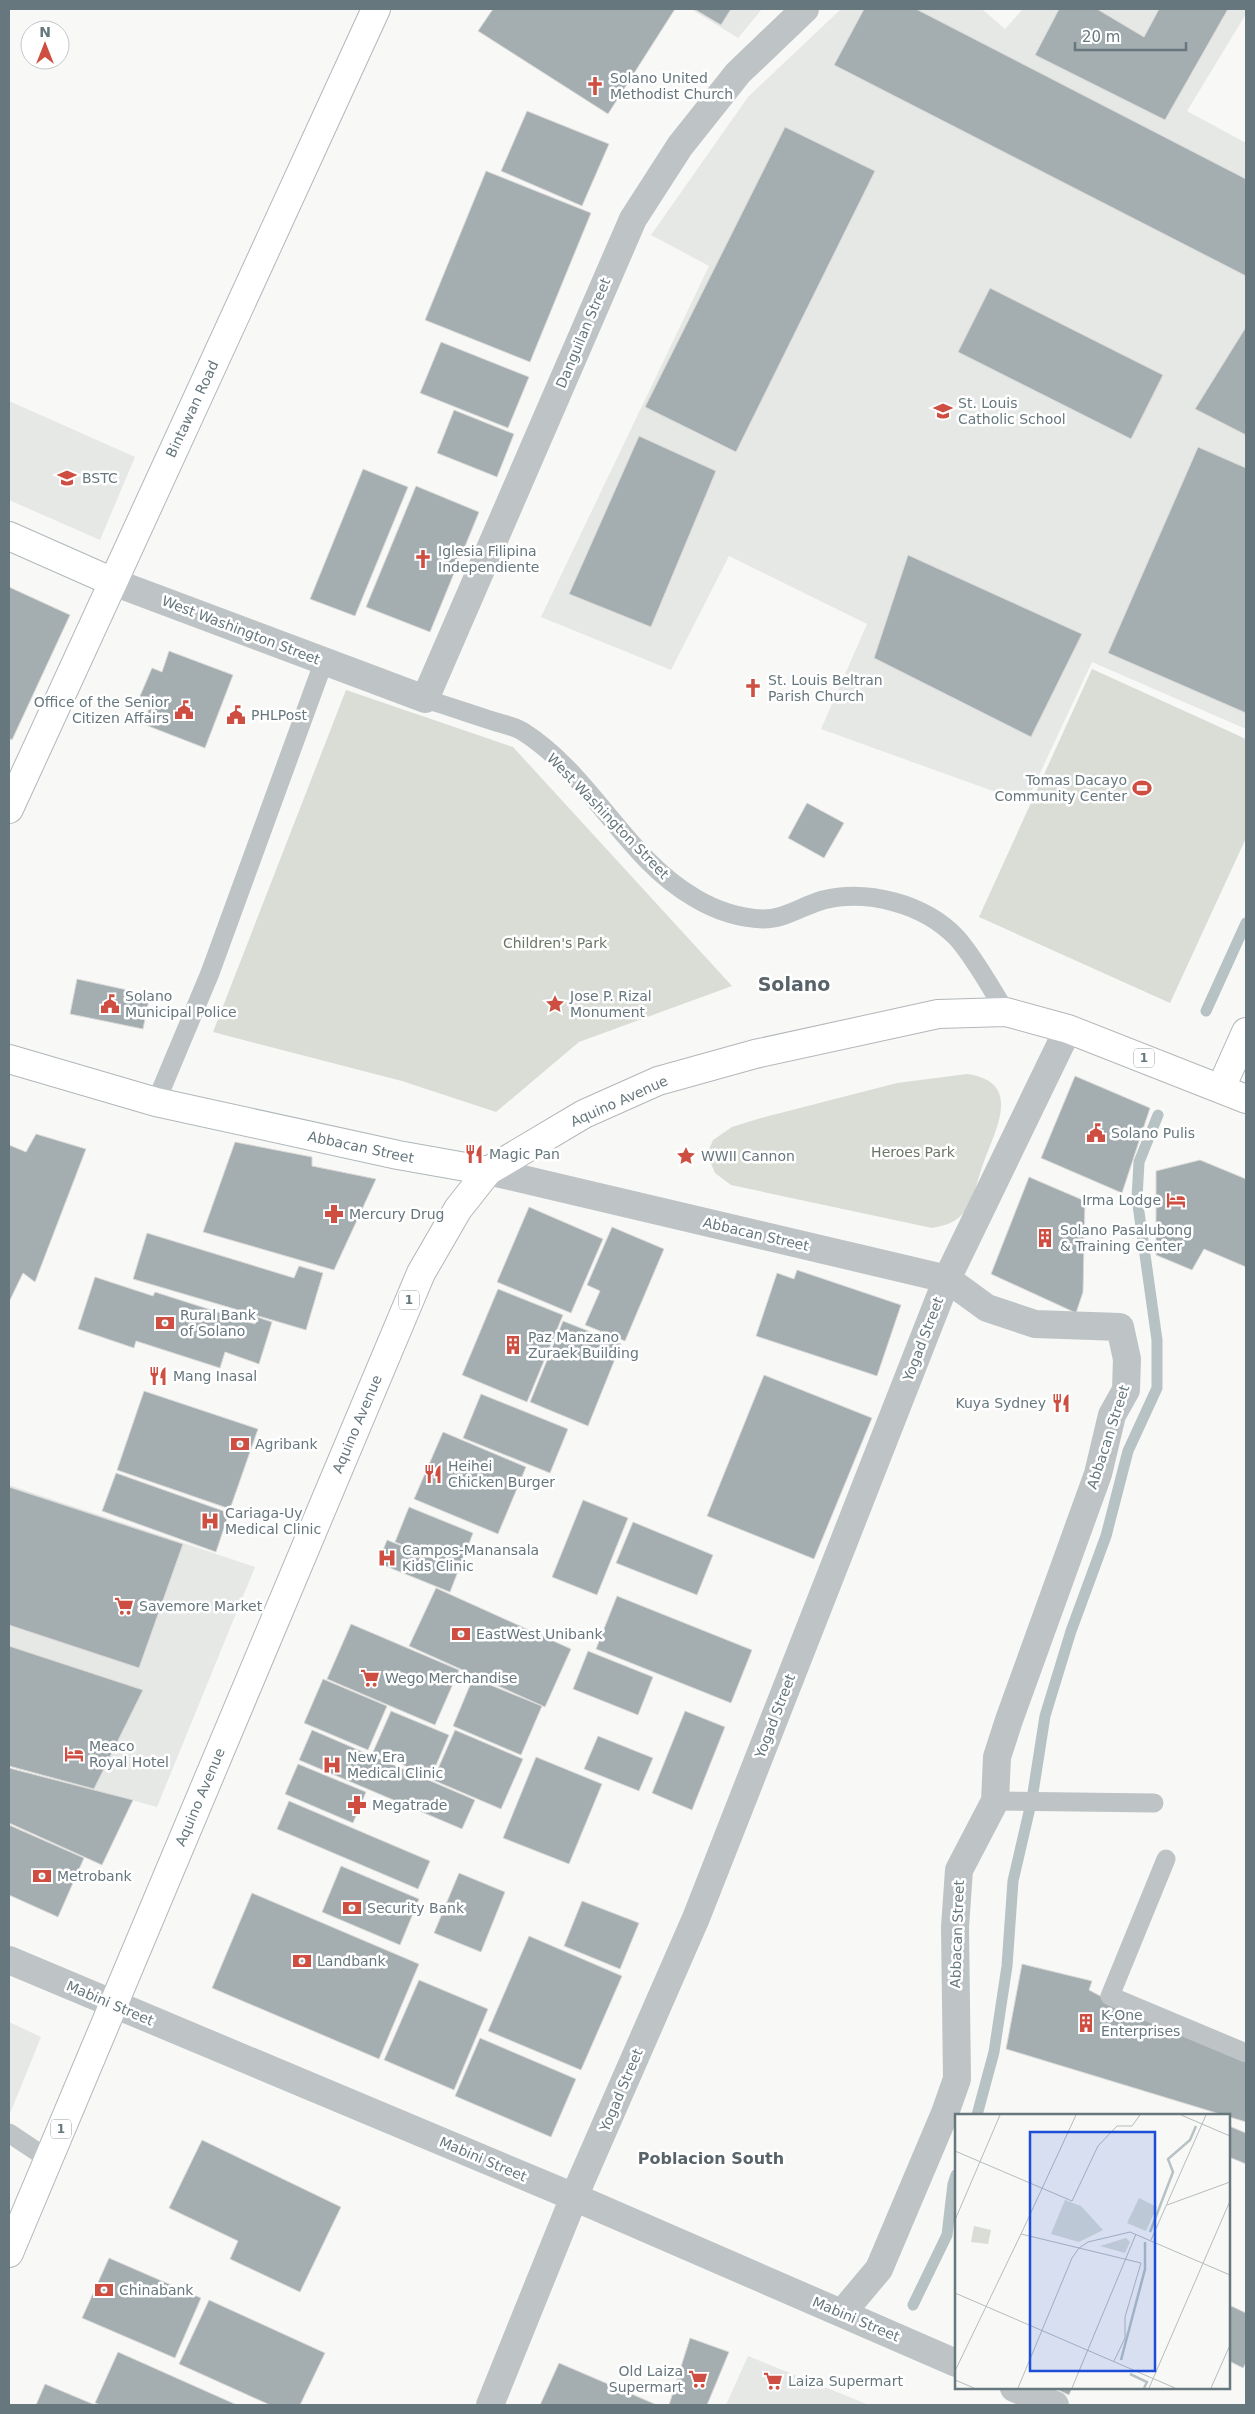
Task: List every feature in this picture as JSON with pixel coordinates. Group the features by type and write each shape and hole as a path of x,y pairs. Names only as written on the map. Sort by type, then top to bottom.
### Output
{"main road":[{"name":"Bintawan Road","path":"9,809 376,9"},
{"name":"West Washington Street","path":"9,536 113,582"},
{"name":"Aquino Avenue","path":"9,2253 421,1273 458,1209 488,1171 584,1114 658,1082 755,1054 938,1014 1006,1012 1068,1029"},
{"name":"1","path":"1068,1029 1246,1099"},
{"path":"1221,1088 1246,1032"},
{"name":"Abbacan Street","path":"9,1059 156,1102 398,1155 488,1171"}],"street":[{"name":"Danguilan Street","path":"425,699 633,219 680,146 738,73 805,9"},
{"name":"West Washington Street","path":"113,582 425,699"},
{"name":"Yogad Street","path":"490,2405 574,2197 696,1918 947,1279 1068,1029"},
{"name":"Abbacan Street","path":"488,1171 947,1279 987,1308 1035,1324 1120,1327 1127,1359 1126,1390 1112,1415 1098,1474 1053,1593 997,1757 1001,1801 960,1870 955,1927 956,2079 945,2113 879,2269 842,2313"},
{"name":"Mabini Street","path":"9,1960 574,2197 955,2363"},
{"path":"1016,2389 1055,2405"}],"lane":[{"path":"156,1102 210,973 324,661"},
{"name":"West Washington Street","path":"425,699 521,731 552,755 587,791 661,875 695,898 735,916 763,919 784,916 824,900 865,896 907,906 934,918 956,938 1006,1012"},
{"path":"1001,1801 1154,1804"},
{"path":"1166,1859 1110,1996 1246,2053"},
{"path":"9,2134 48,2159"}],"shaded area":[{"path":"691,9 762,9 738,38"},
{"name":"St. Louis Catholic School","path":"841,9 982,9 1005,29 1023,9 1246,9 1246,14 1187,111 1246,143 1246,729 1092,662 1026,803 821,729 867,624 729,556 671,670 541,617 709,266 651,235 748,97"},
{"name":"BSTC","path":"9,401 135,457 100,540 9,500"},
{"name":"Savemore Market","path":"9,1485 255,1567 157,1807 9,1766"},
{"path":"9,2022 41,2037 9,2116"},
{"name":"Laiza Supermart","path":"748,2356 869,2405 726,2405"}],"green space":[{"name":"Tomas Dacayo Community Center","path":"1092,669 1246,739 1246,838 1170,1003 979,917"},
{"name":"Children's Park","path":"346,690 513,747 732,986 579,1042 496,1112 402,1081 213,1032"},
{"name":"Heroes Park","path":"967,1074 985,1079 995,1087 1000,1097 1001,1109 994,1137 971,1201 962,1215 946,1224 932,1228 731,1185 715,1173 707,1154 713,1140 732,1127 761,1118 897,1083"}],"building":[{"name":"Solano United Methodist Church","path":"493,9 675,9 608,114 478,31"},
{"path":"694,9 731,9 721,25"},
{"path":"864,9 916,9 1246,179 1246,276 834,65"},
{"path":"1059,9 1097,9 1144,37 1159,9 1228,9 1165,120 1035,55"},
{"path":"527,111 609,144 582,206 501,171"},
{"path":"785,127 875,171 736,452 645,407"},
{"path":"486,171 591,213 530,362 425,320"},
{"path":"990,288 1163,375 1131,439 958,352"},
{"path":"1246,327 1246,435 1195,409"},
{"path":"441,342 529,377 508,428 420,393"},
{"path":"454,410 514,434 497,477 437,453"},
{"path":"639,436 716,471 651,627 569,594"},
{"path":"1198,447 1246,468 1246,713 1108,653"},
{"path":"363,469 408,487 355,616 310,599"},
{"name":"Iglesia Filipina Independiente","path":"416,486 479,512 430,632 366,607"},
{"path":"908,555 1082,634 1031,737 874,658"},
{"path":"9,587 70,615 12,740 9,738"},
{"path":"169,651 233,675 205,748 143,724 152,701 140,696 152,668 162,672"},
{"path":"807,803 844,823 824,858 788,838"},
{"name":"Solano Municipal Police","path":"77,979 150,995 143,1029 70,1014"},
{"name":"Solano Pulis","path":"1075,1076 1150,1108 1122,1193 1041,1158"},
{"path":"36,1134 86,1149 35,1282 23,1273 9,1302 9,1145 26,1152"},
{"path":"235,1142 312,1157 312,1166 376,1179 334,1270 203,1232"},
{"path":"1200,1160 1246,1179 1246,1267 1204,1249 1192,1270 1156,1255 1156,1171"},
{"name":"Solano Pasalubong & Training Center","path":"1029,1177 1085,1201 1083,1292 1076,1313 991,1274"},
{"path":"529,1207 603,1239 571,1313 497,1282"},
{"path":"612,1227 664,1249 625,1341 585,1325 600,1291 587,1285"},
{"path":"147,1233 294,1278 299,1266 323,1273 306,1330 133,1279"},
{"path":"797,1270 901,1305 877,1376 756,1336 777,1273 794,1279"},
{"name":"Rural Bank of Solano","path":"95,1277 153,1296 155,1292 255,1324 257,1317 272,1322 259,1364 225,1352 220,1368 136,1341 134,1348 78,1329"},
{"name":"Paz Manzano Zuraek Building","path":"498,1289 563,1315 527,1402 462,1375"},
{"path":"563,1321 621,1344 588,1426 530,1402"},
{"path":"764,1375 872,1418 814,1559 707,1516"},
{"path":"144,1391 258,1429 230,1509 117,1470"},
{"path":"481,1394 568,1429 550,1473 463,1438"},
{"path":"443,1432 526,1467 498,1534 414,1499"},
{"path":"116,1473 229,1513 216,1552 102,1511"},
{"name":"Savemore Market","path":"9,1487 183,1544 139,1668 9,1625"},
{"path":"583,1500 628,1518 597,1595 552,1577"},
{"path":"409,1507 473,1533 460,1567 395,1542"},
{"path":"633,1522 713,1555 697,1595 616,1563"},
{"path":"387,1540 459,1569 450,1592 378,1563"},
{"path":"436,1588 571,1649 545,1707 409,1646"},
{"path":"617,1596 752,1650 731,1703 596,1649"},
{"path":"351,1624 459,1670 435,1725 327,1679"},
{"path":"9,1646 143,1690 94,1789 9,1766"},
{"path":"588,1651 653,1677 638,1715 573,1689"},
{"path":"473,1678 542,1706 521,1755 453,1726"},
{"path":"323,1679 387,1706 368,1750 304,1723"},
{"path":"391,1711 449,1735 431,1777 373,1752"},
{"path":"685,1711 725,1727 692,1810 652,1793"},
{"path":"312,1730 475,1800 462,1829 299,1760"},
{"path":"455,1730 523,1759 501,1809 433,1780"},
{"path":"598,1736 653,1758 639,1791 584,1769"},
{"path":"536,1757 602,1784 569,1864 503,1838"},
{"path":"298,1764 366,1792 353,1823 285,1794"},
{"path":"9,1768 133,1800 102,1865 9,1823"},
{"path":"289,1801 430,1861 418,1889 277,1829"},
{"name":"Metrobank","path":"9,1825 84,1858 58,1917 9,1895"},
{"path":"341,1866 419,1899 400,1945 322,1912"},
{"path":"459,1873 505,1892 481,1952 434,1933"},
{"path":"252,1893 419,1964 379,2059 212,1988"},
{"path":"582,1901 639,1923 620,1969 564,1946"},
{"path":"529,1936 622,1976 581,2070 488,2031"},
{"name":"K-One Enterprises","path":"1022,1964 1092,1981 1089,1990 1104,1998 1246,2060 1246,2122 1230,2117 1230,2114 1220,2114 1006,2049"},
{"path":"419,1980 488,2009 454,2090 384,2060"},
{"path":"480,2038 576,2079 551,2137 455,2096"},
{"path":"1230,2126 1246,2133 1246,2164 1230,2157"},
{"path":"202,2140 341,2207 300,2292 230,2259 238,2241 169,2208"},
{"path":"109,2258 201,2298 175,2358 82,2318"},
{"path":"209,2300 325,2353 300,2405 270,2405 179,2364"},
{"path":"1230,2305 1246,2313 1246,2363 1243,2368 1230,2362"},
{"name":"Old Laiza Supermart","path":"690,2338 729,2352 707,2405 669,2405"},
{"path":"118,2352 237,2405 101,2405 95,2403"},
{"path":"559,2363 657,2405 540,2405"},
{"path":"45,2384 95,2405 36,2405"},
{"path":"1056,2389 1072,2389 1069,2395"}],"waterway":[{"path":"1206,1011 1246,923"},
{"path":"977,2114 994,2052 1007,1966 1013,1881 1032,1799 1045,1716 1071,1631 1106,1536 1128,1451 1157,1388 1157,1340 1137,1198 1139,1162 1158,1115"},
{"path":"913,2305 947,2235 955,2178"}],"place":[{"name":"Solano United Methodist Church","path":"595,86"},
{"name":"St. Louis Catholic School","path":"943,411"},
{"name":"BSTC","path":"67,478"},
{"name":"Iglesia Filipina Independiente","path":"423,559"},
{"name":"St. Louis Beltran Parish Church","path":"753,688"},
{"name":"Office of the Senior Citizen Affairs","path":"184,710"},
{"name":"PHLPost","path":"236,715"},
{"name":"Tomas Dacayo Community Center","path":"1142,788"},
{"name":"Solano Municipal Police","path":"110,1004"},
{"name":"Jose P. Rizal Monument","path":"555,1004"},
{"name":"Solano Pulis","path":"1096,1133"},
{"name":"Magic Pan","path":"474,1154"},
{"name":"WWII Cannon","path":"686,1156"},
{"name":"Irma Lodge","path":"1176,1200"},
{"name":"Mercury Drug","path":"334,1214"},
{"name":"Solano Pasalubong & Training Center","path":"1045,1238"},
{"name":"Rural Bank of Solano","path":"165,1323"},
{"name":"Paz Manzano Zuraek Building","path":"513,1345"},
{"name":"Mang Inasal","path":"158,1376"},
{"name":"Kuya Sydney","path":"1061,1403"},
{"name":"Agribank","path":"240,1444"},
{"name":"Heihei Chicken Burger","path":"433,1474"},
{"name":"Cariaga-Uy Medical Clinic","path":"210,1521"},
{"name":"Campos-Manansala Kids Clinic","path":"387,1558"},
{"name":"Savemore Market","path":"124,1606"},
{"name":"EastWest Unibank","path":"461,1634"},
{"name":"Wego Merchandise","path":"370,1678"},
{"name":"Meaco Royal Hotel","path":"74,1754"},
{"name":"New Era Medical Clinic","path":"332,1765"},
{"name":"Megatrade","path":"357,1805"},
{"name":"Metrobank","path":"42,1876"},
{"name":"Security Bank","path":"352,1908"},
{"name":"Landbank","path":"302,1961"},
{"name":"K-One Enterprises","path":"1086,2023"},
{"name":"Chinabank","path":"104,2290"},
{"name":"Old Laiza Supermart","path":"698,2379"},
{"name":"Laiza Supermart","path":"773,2381"}],"district":[{"name":"Solano","path":"794,984"},
{"name":"Poblacion South","path":"711,2158"}]}
